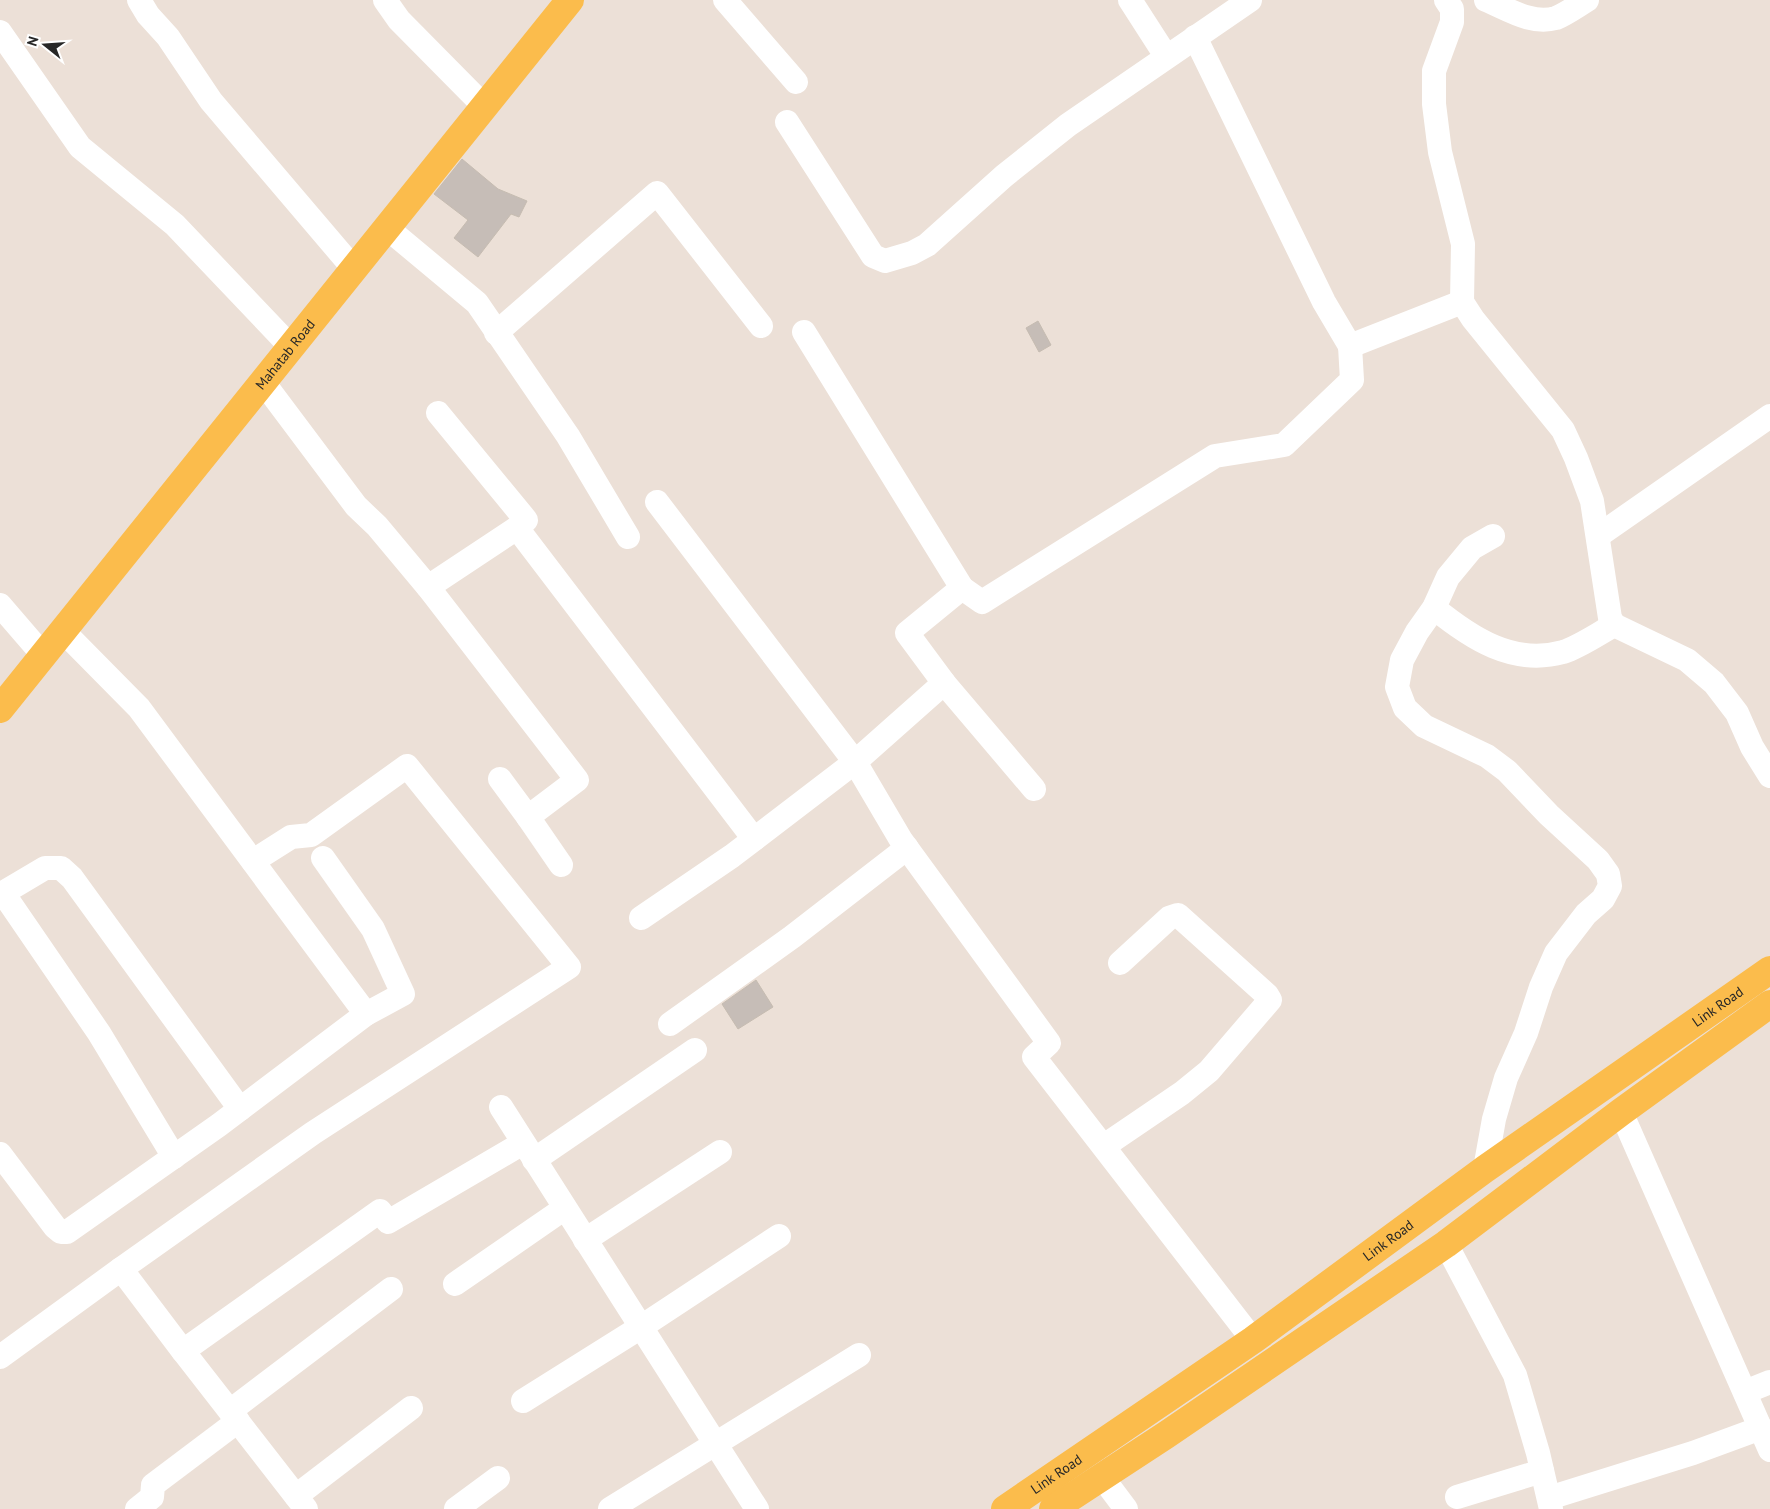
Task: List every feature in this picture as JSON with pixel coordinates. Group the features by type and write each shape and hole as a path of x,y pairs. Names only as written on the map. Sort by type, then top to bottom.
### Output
{"main road":[{"name":"Mahatab Road","path":"0,709 570,0"},
{"name":"Link Road","path":"1004,1509 1253,1340 1485,1169 1770,970"},
{"name":"Link Road","path":"1053,1509 1166,1435 1446,1244 1621,1112 1770,1004"}],"street":[{"path":"139,0 148,15 168,37 211,101 354,269"},
{"path":"385,0 399,20 484,106"},
{"path":"725,0 796,82"},
{"path":"1130,0 1166,56"},
{"path":"787,122 873,256 885,261 912,253 927,245 1004,176 1061,130 1250,0"},
{"path":"1446,0 1452,8 1452,22 1434,71 1434,104 1440,152 1463,244 1462,302 1473,319 1563,430 1592,501 1610,618 1614,626 1687,660 1714,683 1737,713 1752,747 1770,776"},
{"path":"1486,0 1530,20 1540,20 1557,18 1587,0"},
{"path":"0,32 80,147 175,225 291,347"},
{"path":"804,332 962,588 982,602 1214,456 1284,445 1352,380 1350,346 1324,302 1195,37"},
{"path":"496,333 657,193 761,326"},
{"path":"387,228 477,303 568,436 628,537"},
{"path":"1350,346 1462,302"},
{"path":"263,382 356,506 377,526 428,586 576,780 528,817"},
{"path":"428,586 517,528 526,520 438,413"},
{"path":"1598,536 1770,416"},
{"path":"657,502 855,762 907,848 1049,1043 1034,1057 1253,1340"},
{"path":"517,528 754,839"},
{"path":"1485,1169 1494,1119 1506,1078 1526,1033 1541,987 1556,953 1586,914 1603,899 1610,886 1608,874 1598,860 1549,815 1506,770 1487,756 1424,726 1405,708 1397,687 1402,660 1417,632 1434,608 1448,577 1472,548 1493,536"},
{"path":"962,588 907,632 944,683 1034,789"},
{"path":"0,606 43,656"},
{"path":"1434,608 1460,629 1488,644 1516,654 1538,657 1564,652 1614,626"},
{"path":"63,631 139,708 366,1014"},
{"path":"641,918 732,856 855,762 944,683"},
{"path":"0,1358 121,1269 313,1133 569,967 407,766 311,835 291,837 253,861"},
{"path":"500,779 561,865"},
{"path":"670,1024 792,937 907,848"},
{"path":"0,1154 55,1227 61,1232 67,1232 174,1158 366,1014 404,994 373,929 323,858"},
{"path":"174,1158 99,1033 2,894 45,868 61,868 72,878 240,1109"},
{"path":"1104,1146 1182,1093 1209,1071 1270,1000 1267,994 1178,915 1169,918 1120,963"},
{"path":"183,1351 380,1211 388,1222 529,1151 695,1050"},
{"path":"501,1107 754,1508"},
{"path":"1621,1112 1770,1450"},
{"path":"586,1240 720,1152"},
{"path":"455,1284 565,1208"},
{"path":"523,1401 641,1327 779,1236"},
{"path":"1446,1244 1515,1374 1550,1503 1761,1428"},
{"path":"121,1269 299,1504 411,1408"},
{"path":"137,1509 152,1497 152,1485 391,1289"},
{"path":"610,1509 859,1355"},
{"path":"1745,1392 1770,1382"},
{"path":"1457,1498 1542,1471"},
{"path":"1102,1477 1126,1509"},
{"path":"456,1509 498,1478"}],"building":[{"path":"462,159 498,189 527,201 519,217 511,214 478,257 454,238 468,220 434,194"},
{"path":"1038,321 1051,345 1039,352 1026,328"},
{"path":"756,980 773,1007 738,1029 722,1004"}]}
